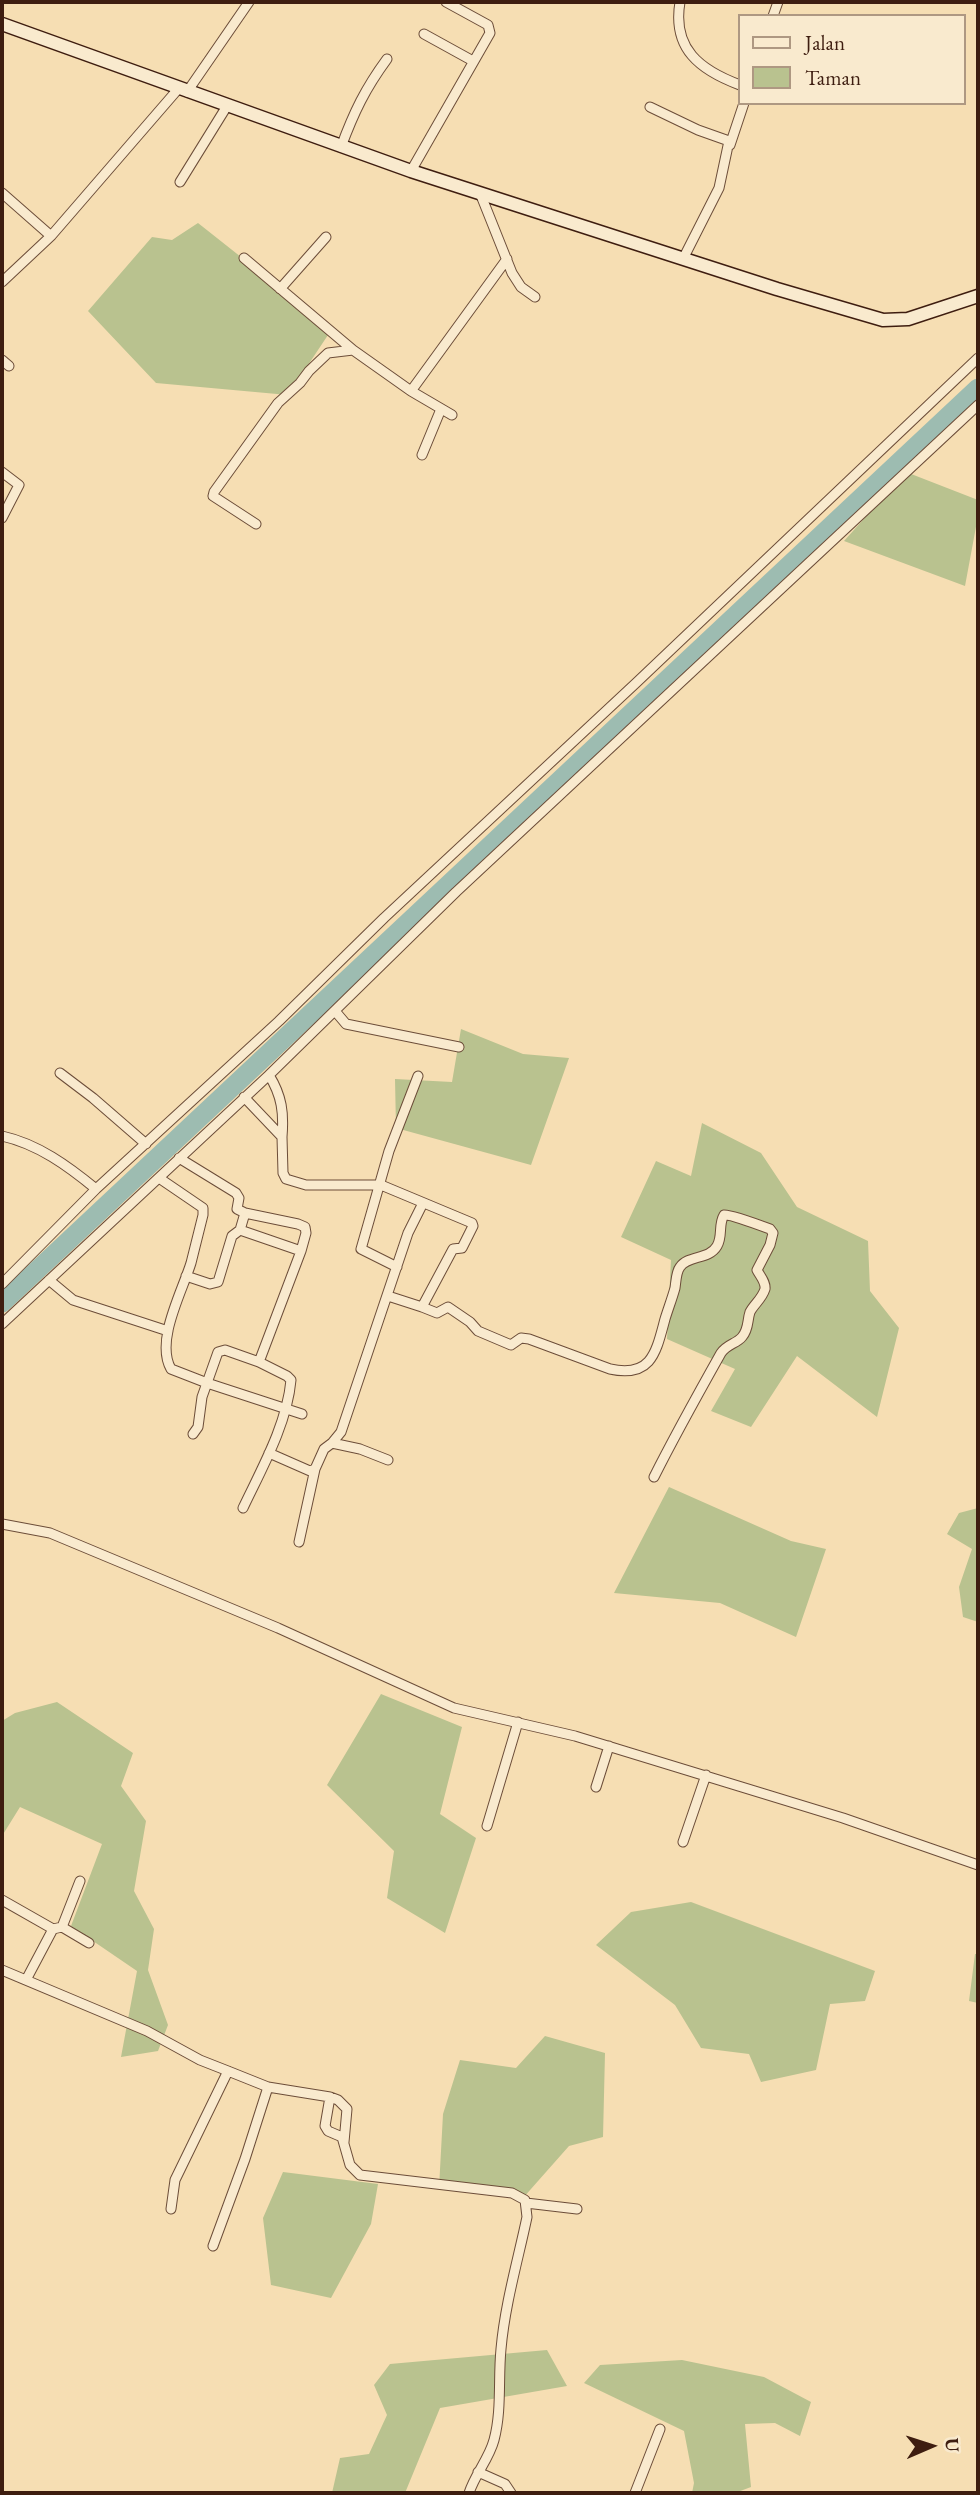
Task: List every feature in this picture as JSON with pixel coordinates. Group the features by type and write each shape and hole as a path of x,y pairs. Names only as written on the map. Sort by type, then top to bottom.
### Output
{"main road":[{"path":"2,24 411,171 777,289 883,320 908,319 978,296"}],"street":[{"path":"2,282 51,236 183,90 249,2"},
{"path":"411,171 490,33 490,27 446,2"},
{"path":"680,2 680,34 686,48 699,64 716,76 738,84"},
{"path":"424,34 473,61"},
{"path":"341,147 354,111 387,59"},
{"path":"684,257 719,188 743,105"},
{"path":"180,182 227,106"},
{"path":"650,107 698,130 728,139 730,145"},
{"path":"2,193 51,236"},
{"path":"480,193 512,273 521,287 535,297"},
{"path":"280,289 326,237"},
{"path":"244,258 353,350 411,391 452,415"},
{"path":"411,391 507,259"},
{"path":"256,524 213,496 214,492 278,403 309,371 328,353 353,350"},
{"path":"2,1284 96,1189 279,1021 383,918 636,683 978,358"},
{"path":"2,1324 268,1075 456,891 978,405"},
{"path":"422,455 441,409"},
{"path":"2,472 19,485 2,518"},
{"path":"335,1011 346,1024 459,1047"},
{"path":"60,1073 146,1144"},
{"path":"268,1075 278,1090 282,1103 283,1173 286,1179 306,1185 381,1185 472,1223 462,1248 453,1249 422,1307"},
{"path":"397,1267 360,1249 389,1151 418,1076"},
{"path":"244,1097 282,1137"},
{"path":"2,1136 47,1154 96,1189"},
{"path":"179,1158 236,1193 239,1198 237,1209 305,1227 301,1251 259,1362"},
{"path":"159,1178 203,1208 186,1276 168,1331 166,1355 171,1369 302,1414"},
{"path":"299,1542 315,1469 324,1449 341,1432 408,1233 422,1203"},
{"path":"186,1276 210,1284 218,1282 232,1236 240,1230 245,1213"},
{"path":"388,1296 437,1313 448,1307 478,1331 510,1345 521,1338 529,1339 610,1369 636,1371 648,1364 659,1343 679,1268 690,1260 710,1253 717,1246 724,1215 732,1214 755,1226 770,1229 770,1245 757,1270 765,1290 750,1314 749,1326 744,1335 720,1355 710,1376 688,1409 654,1477"},
{"path":"240,1230 301,1251"},
{"path":"49,1280 73,1300 168,1331"},
{"path":"193,1434 198,1427 202,1397 221,1350 259,1362 291,1380 285,1408 269,1453 243,1508"},
{"path":"332,1443 360,1449 388,1460"},
{"path":"269,1453 308,1471 315,1469"},
{"path":"2,1524 50,1533 278,1628 454,1708 519,1722 706,1775 855,1822 978,1865"},
{"path":"487,1826 519,1722"},
{"path":"596,1787 609,1746"},
{"path":"682,1842 706,1775"},
{"path":"26,1980 57,1928 80,1881"},
{"path":"2,1900 89,1943"},
{"path":"2,1970 147,2031 200,2060 268,2087 338,2100 347,2109 345,2142 350,2165 360,2175 512,2193 526,2203 578,2209"},
{"path":"171,2209 176,2180 228,2071"},
{"path":"213,2246 268,2087"},
{"path":"330,2097 325,2126 328,2131 339,2134 345,2142"},
{"path":"469,2493 490,2453 495,2437 499,2413 502,2340 527,2217 526,2203"},
{"path":"635,2493 660,2429"},
{"path":"478,2472 505,2484 511,2493"}],"green space":[{"path":"198,223 332,329 288,395 156,383 88,311 152,237 172,240"},
{"path":"906,472 978,500 978,516 965,586 844,541"},
{"path":"461,1029 523,1054 569,1058 531,1165 396,1128 395,1079 452,1082"},
{"path":"702,1123 761,1153 797,1207 868,1241 870,1291 899,1328 877,1417 797,1356 751,1427 711,1411 735,1369 667,1339 671,1260 621,1237 656,1161 691,1176"},
{"path":"669,1487 791,1541 826,1549 796,1637 720,1603 614,1593"},
{"path":"978,1508 978,1622 963,1617 959,1587 972,1549 947,1534 959,1513"},
{"path":"381,1694 462,1727 440,1814 476,1838 445,1933 387,1898 394,1851 327,1785"},
{"path":"57,1702 133,1753 121,1786 146,1821 134,1891 154,1929 148,1970 168,2025 158,2051 121,2057 137,1971 71,1926 102,1844 20,1807 2,1836 2,1721 15,1713"},
{"path":"691,1902 875,1971 865,2001 830,2004 816,2070 761,2082 749,2054 701,2048 675,2005 596,1945 631,1912"},
{"path":"975,1954 978,1954 978,2003 969,2001"},
{"path":"545,2036 605,2053 603,2137 569,2146 523,2198 439,2188 443,2114 460,2060 516,2068"},
{"path":"283,2172 378,2184 371,2224 331,2298 271,2285 263,2218"},
{"path":"547,2350 567,2386 440,2408 405,2493 332,2493 340,2458 369,2454 387,2415 374,2385 390,2364"},
{"path":"682,2360 764,2377 811,2402 800,2436 775,2423 745,2424 751,2487 735,2493 692,2493 694,2483 684,2431 584,2383 600,2365"}],"waterway":[{"path":"2,1303 978,388"}]}
